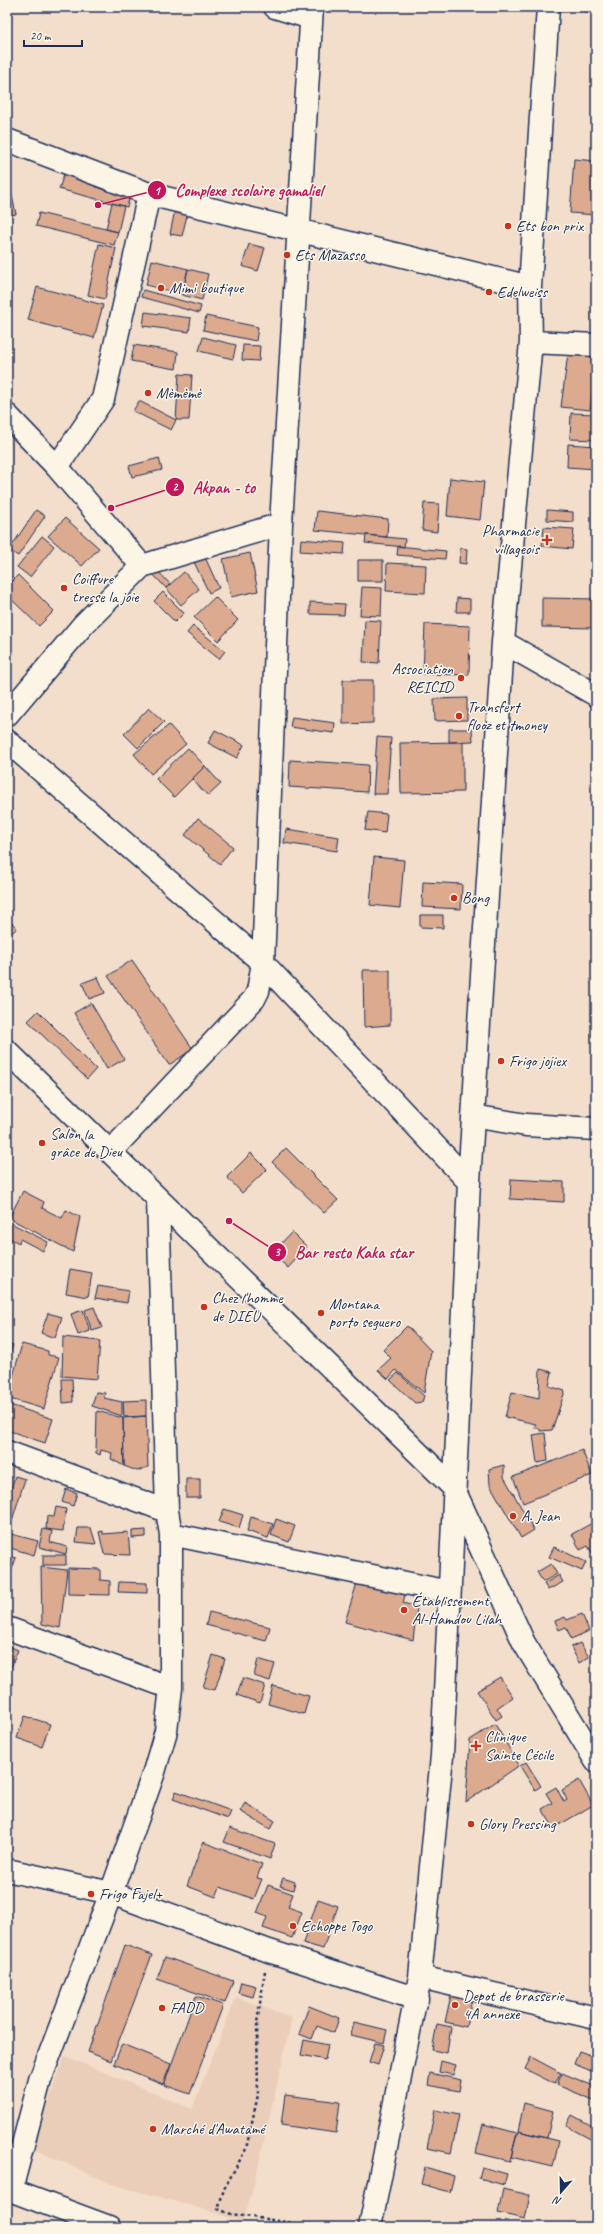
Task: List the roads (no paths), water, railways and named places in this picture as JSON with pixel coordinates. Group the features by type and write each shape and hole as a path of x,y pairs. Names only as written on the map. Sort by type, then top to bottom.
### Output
{"street":[{"path":"111,1151 254,999 258,991 263,963 281,524 312,12 275,7"},
{"path":"370,2227 417,1999 442,1756 453,1487 473,1116 503,642 531,342 530,287 548,7"},
{"path":"7,140 149,194 530,287"},
{"path":"57,467 103,399 149,194"},
{"path":"531,342 596,345"},
{"path":"7,415 57,467 142,566"},
{"path":"7,715 83,625 142,566 281,524"},
{"path":"503,642 596,695"},
{"path":"7,741 263,963 469,1182"},
{"path":"7,1051 453,1487 524,1643 596,1761"},
{"path":"473,1116 526,1125 596,1129"},
{"path":"109,2227 9,2190 40,2080 111,1893 156,1765 166,1732 171,1688 172,1534 167,1511 158,1199"},
{"path":"7,1452 167,1511"},
{"path":"172,1534 449,1592"},
{"path":"7,1628 171,1688"},
{"path":"7,1870 111,1893 269,1951 417,1999"},
{"path":"420,1977 596,2018"}],"place":[{"name":"Complexe scolaire gamaliel","path":"98,205"},
{"name":"Ets bon prix","path":"508,226"},
{"name":"Ets Mazasso","path":"287,255"},
{"name":"Mimi boutique","path":"161,288"},
{"name":"Edelweiss","path":"489,292"},
{"name":"Mèmèmè","path":"148,393"},
{"name":"Akpan - to","path":"111,508"},
{"name":"Pharmacie villageois","path":"547,540"},
{"name":"Coiffure tresse la joie","path":"64,588"},
{"name":"Association REICID","path":"461,678"},
{"name":"Transfert flooz et tmoney","path":"459,716"},
{"name":"Bong","path":"454,898"},
{"name":"Frigo jojiex","path":"501,1061"},
{"name":"Salon la grâce de Dieu","path":"42,1143"},
{"name":"Bar resto Kaka star","path":"229,1221"},
{"name":"Chez l'homme de DIEU","path":"204,1307"},
{"name":"Montana porto seguero","path":"321,1313"},
{"name":"A. Jean","path":"513,1516"},
{"name":"Établissement Al-Hamdou Lilah","path":"404,1610"},
{"name":"Clinique Sainte Cécile","path":"476,1746"},
{"name":"Glory Pressing","path":"471,1824"},
{"name":"Frigo Fajel+","path":"91,1894"},
{"name":"Echoppe Togo","path":"293,1926"},
{"name":"Depot de brasserie 4A annexe","path":"455,2005"},
{"name":"FADD","path":"162,2008"},
{"name":"Marché d'Awatamé","path":"153,2129"}]}
